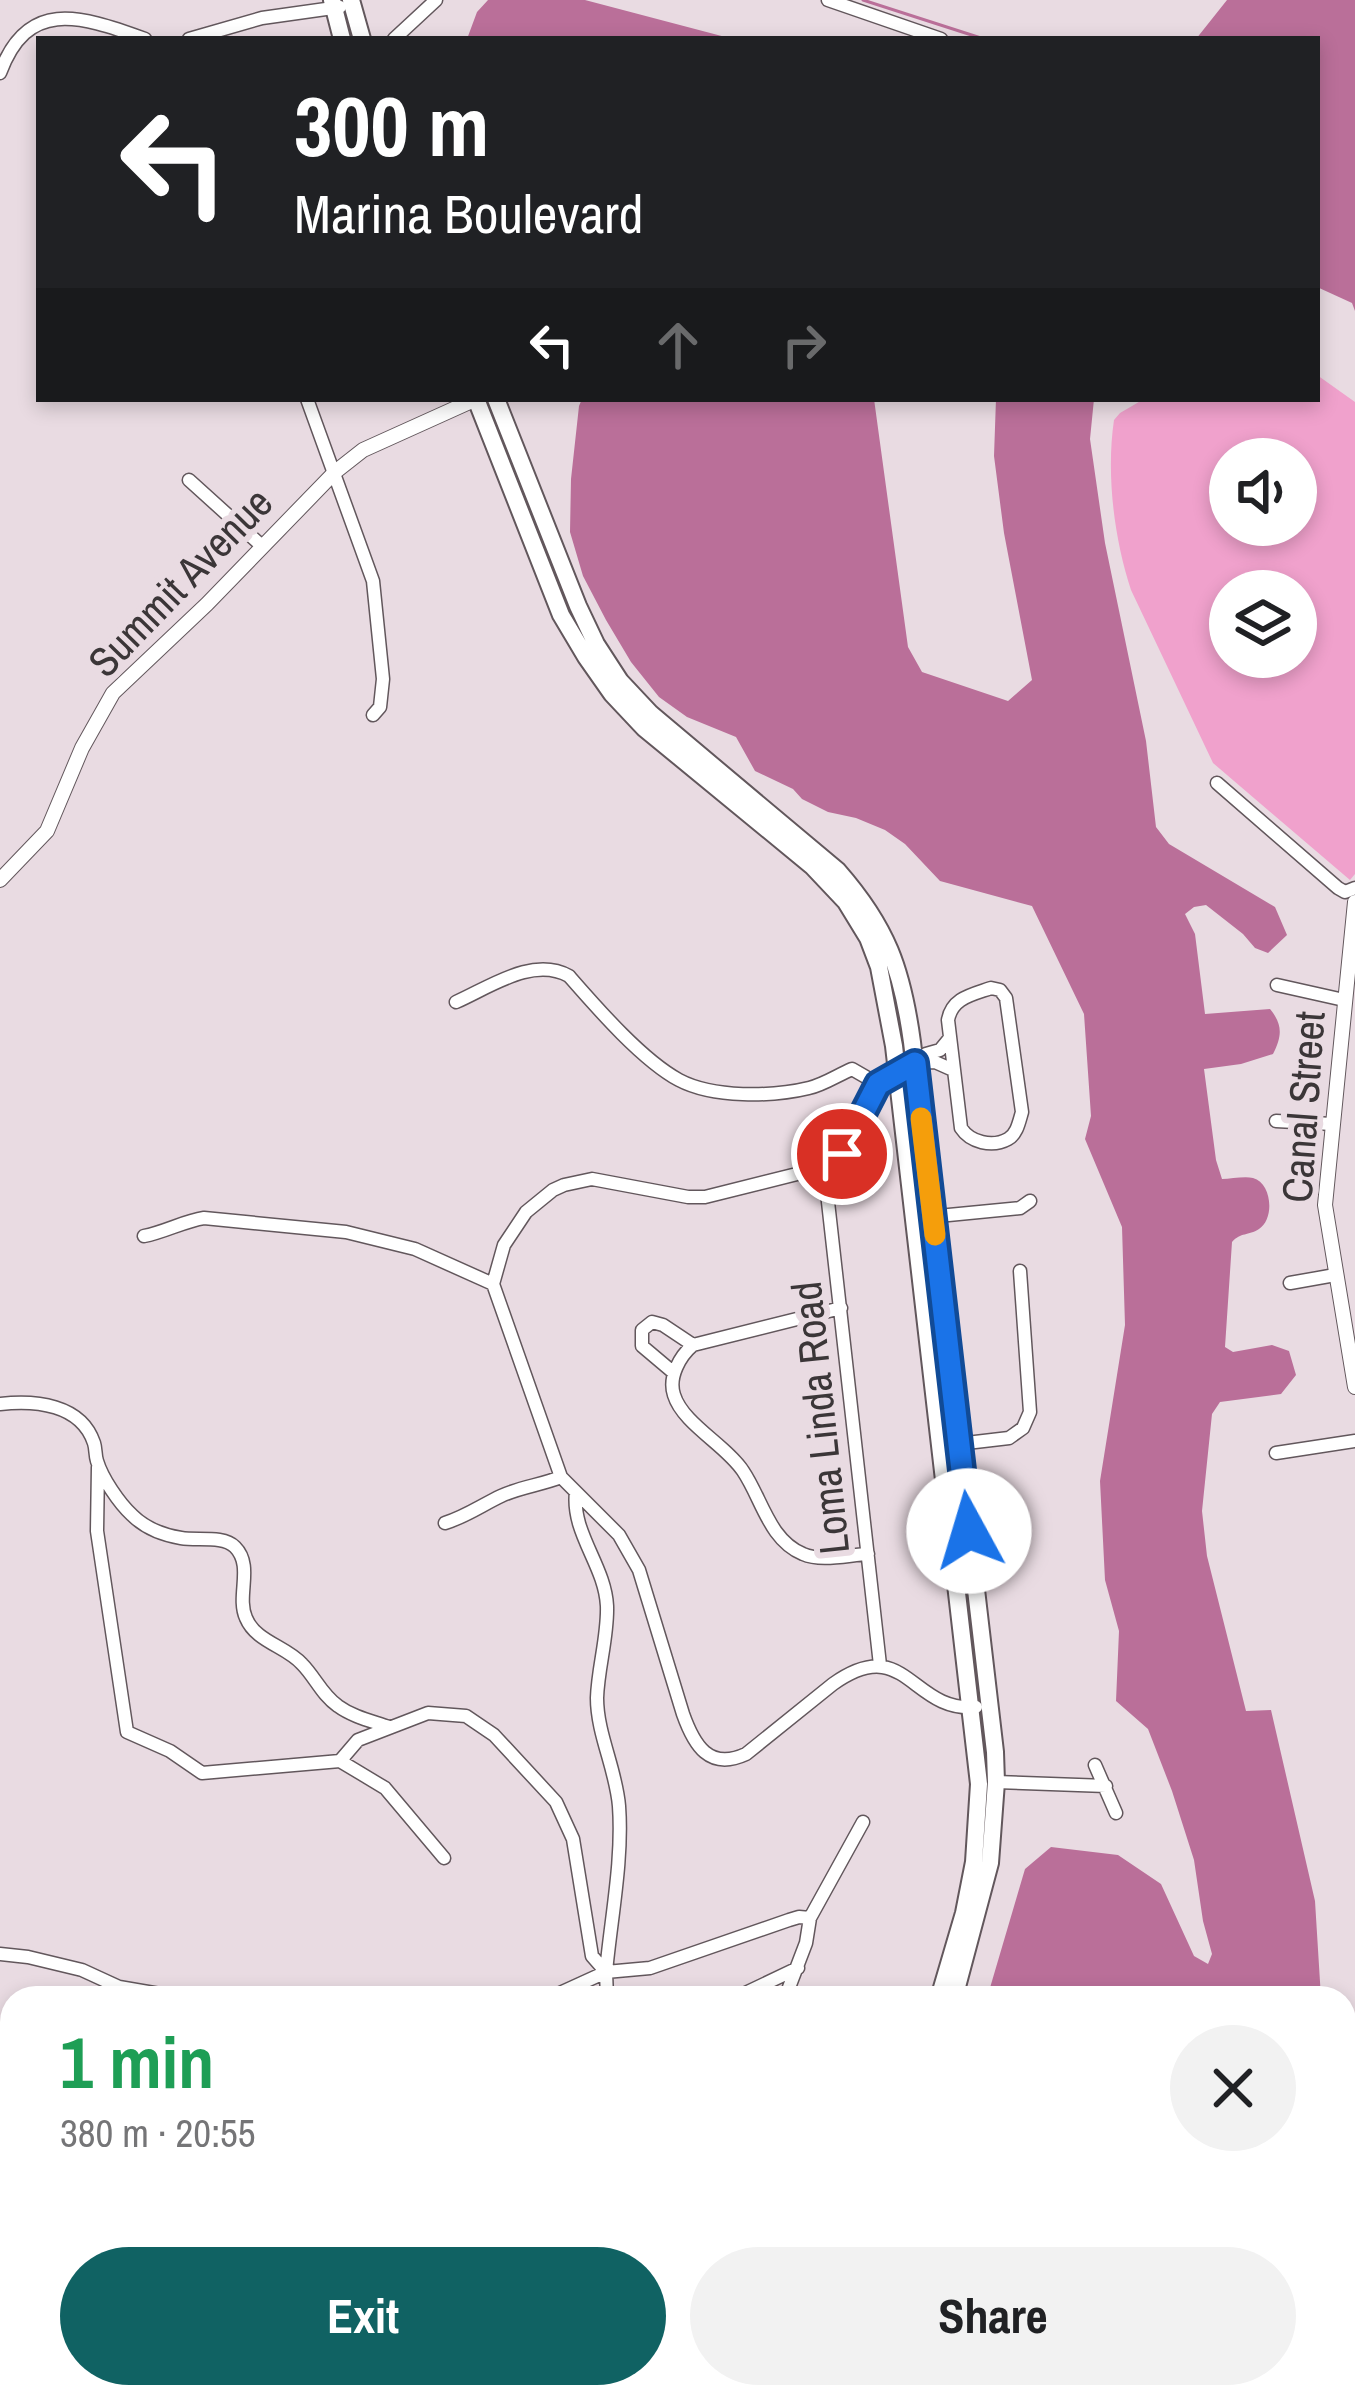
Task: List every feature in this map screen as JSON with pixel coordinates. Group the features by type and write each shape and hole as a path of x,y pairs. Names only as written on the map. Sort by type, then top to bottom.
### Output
{"main road":[{"path":"342,3 342,36"},
{"path":"342,3 360,36"},
{"path":"477,402 561,614 586,657 644,728 812,866 846,902 879,968 906,1067"},
{"path":"497,402 578,607 620,681 857,892 884,935 901,977 906,1067 980,1706 996,1782 990,1863 958,1986"},
{"path":"943,1986 974,1862 980,1706"}],"street":[{"path":"397,36 436,0"},
{"path":"828,0 932,36"},
{"path":"199,36 342,3"},
{"path":"0,73 20,25 37,13 61,8 138,36"},
{"path":"308,402 373,581 383,679 380,707 373,715"},
{"name":"Summit Avenue","path":"0,880 47,831 82,748 113,693 208,604 334,472 363,450 469,402"},
{"path":"189,480 262,546"},
{"path":"1216,783 1338,888 1345,892 1355,888"},
{"name":"Canal Street","path":"1355,902 1325,1205 1355,1387"},
{"path":"456,1002 527,970 556,969 677,1079 711,1093 811,1088 852,1069 878,1084"},
{"path":"1276,985 1344,1000"},
{"path":"991,988 1000,990 1006,998 1022,1112 1010,1138 978,1142 967,1138 961,1128 953,1070 950,1008 964,997 991,988"},
{"path":"949,1039 940,1050 878,1084 833,1165 705,1197 592,1179 564,1185 526,1212 505,1245 493,1284 560,1477 619,1534 639,1570 690,1734 699,1748 710,1756 734,1760 848,1673 865,1666 880,1665 908,1677 946,1705 980,1706"},
{"path":"906,1067 935,1062 953,1070"},
{"path":"1276,1121 1332,1124"},
{"name":"Loma Linda Road","path":"833,1165 826,1193 880,1665"},
{"path":"924,1217 1020,1208 1030,1201"},
{"path":"145,1235 204,1218 346,1232 415,1250 493,1284"},
{"path":"950,1445 1009,1438 1023,1428 1030,1412 1020,1271"},
{"path":"1290,1283 1335,1275"},
{"path":"842,1308 693,1345 674,1373 674,1396 682,1412 742,1468 773,1529 788,1545 806,1556 868,1553"},
{"path":"674,1373 642,1346 642,1330 652,1322 663,1324 693,1345"},
{"path":"0,1404 51,1405 74,1416 93,1441 98,1466 97,1531 127,1732 170,1751 202,1773 340,1761 386,1788 444,1858"},
{"path":"1276,1453 1355,1441"},
{"path":"98,1466 126,1509 151,1529 226,1542 238,1549 245,1566 242,1605 252,1629 300,1661 338,1706 389,1726"},
{"path":"445,1523 504,1494 560,1477"},
{"path":"576,1492 578,1523 598,1564 607,1602 597,1699 620,1813 607,1986"},
{"path":"340,1761 358,1740 428,1713 466,1716 494,1735 556,1802 573,1839 592,1955 606,1972"},
{"path":"1095,1765 1116,1813"},
{"path":"996,1782 1106,1786"},
{"path":"790,1986 810,1918 862,1822"},
{"path":"575,1986 606,1972 650,1968 789,1920 810,1918"},
{"path":"0,1954 82,1970 117,1986"},
{"path":"760,1986 798,1968"}],"shaded area":[{"path":"488,0 585,0 722,36 468,36 477,12"},
{"path":"1227,0 1355,0 1355,311 1352,303 1320,288 1320,36 1198,36"},
{"path":"1320,377 1355,402 1355,874 1350,880 1213,763 1131,590 1111,484 1114,420 1139,402 1320,402"},
{"path":"581,402 874,402 908,647 922,672 1008,701 1032,680 1004,533 994,456 996,402 1094,402 1090,439 1105,543 1146,741 1156,827 1169,844 1275,907 1287,935 1268,953 1255,948 1206,905 1185,914 1195,934 1205,1014 1270,1009 1280,1031 1273,1054 1204,1069 1222,1179 1253,1178 1264,1187 1269,1202 1264,1224 1232,1242 1225,1347 1233,1352 1272,1345 1289,1351 1296,1375 1281,1394 1220,1402 1212,1414 1202,1511 1207,1556 1246,1711 1271,1710 1315,1901 1320,1986 991,1986 1025,1869 1051,1847 1118,1855 1161,1884 1194,1956 1208,1964 1212,1954 1194,1860 1172,1791 1148,1729 1116,1701 1119,1631 1105,1580 1100,1481 1125,1325 1122,1227 1085,1139 1091,1116 1084,1014 1032,906 940,881 885,830 802,799 793,789 755,771 736,737 687,717 659,697 606,620 583,576 570,532"}],"waterway":[{"path":"863,0 975,36"}],"slow traffic":[{"path":"921,1118 935,1235"}],"route":[{"path":"842,1154 878,1084 915,1063 969,1531"}]}
